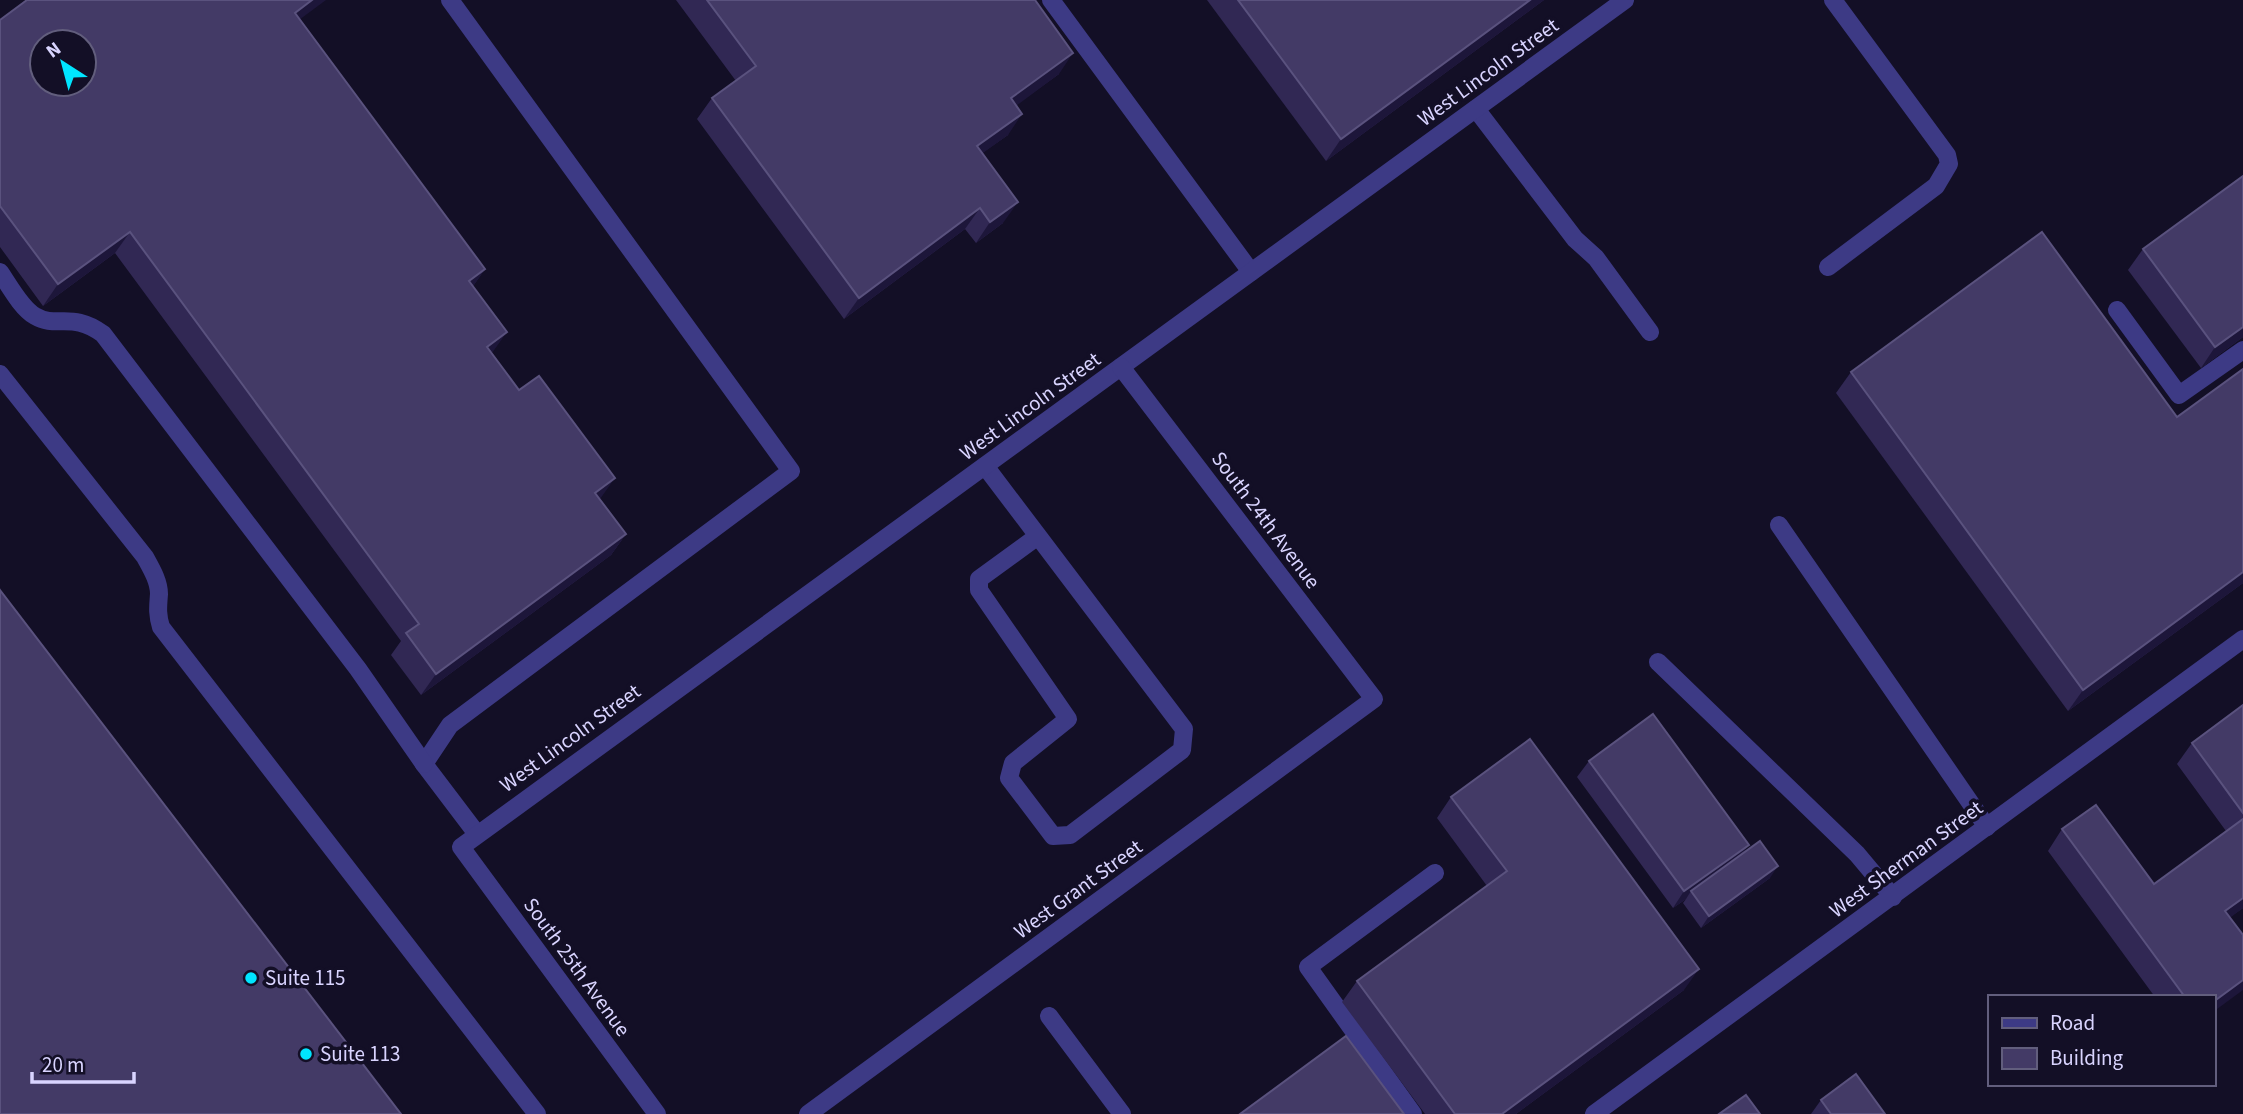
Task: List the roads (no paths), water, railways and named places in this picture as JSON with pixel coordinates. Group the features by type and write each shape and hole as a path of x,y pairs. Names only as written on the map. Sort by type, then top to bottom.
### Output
{"street":[{"path":"424,764 450,725 470,708 791,471 450,0"},
{"path":"1051,0 1251,272"},
{"name":"West Lincoln Street","path":"461,847 1625,0"},
{"path":"1828,267 1936,186 1948,164 1947,155 1833,0"},
{"path":"1476,109 1575,239 1596,258 1650,332"},
{"path":"0,272 34,316 52,321 71,319 88,323 103,334 358,669 477,834"},
{"path":"2117,310 2179,395 2243,350"},
{"name":"South 24th Avenue","path":"1121,367 1374,699"},
{"path":"0,374 145,557 157,585 156,609 161,627 537,1114"},
{"path":"985,466 1038,536 1184,729 1182,750 1070,835 1053,836 1009,778 1013,763 1068,719 979,590 979,579 1038,536"},
{"path":"1779,526 1987,827"},
{"name":"West Sherman Street","path":"1594,1114 2243,639"},
{"path":"1658,662 1857,855 1893,897"},
{"name":"West Grant Street","path":"808,1114 1374,699"},
{"name":"South 25th Avenue","path":"461,847 656,1114"},
{"path":"1413,1114 1308,967 1435,873"},
{"path":"1049,1016 1122,1114"}],"place":[{"name":"Suite 115","path":"251,978"},
{"name":"Suite 113","path":"306,1054"}]}
